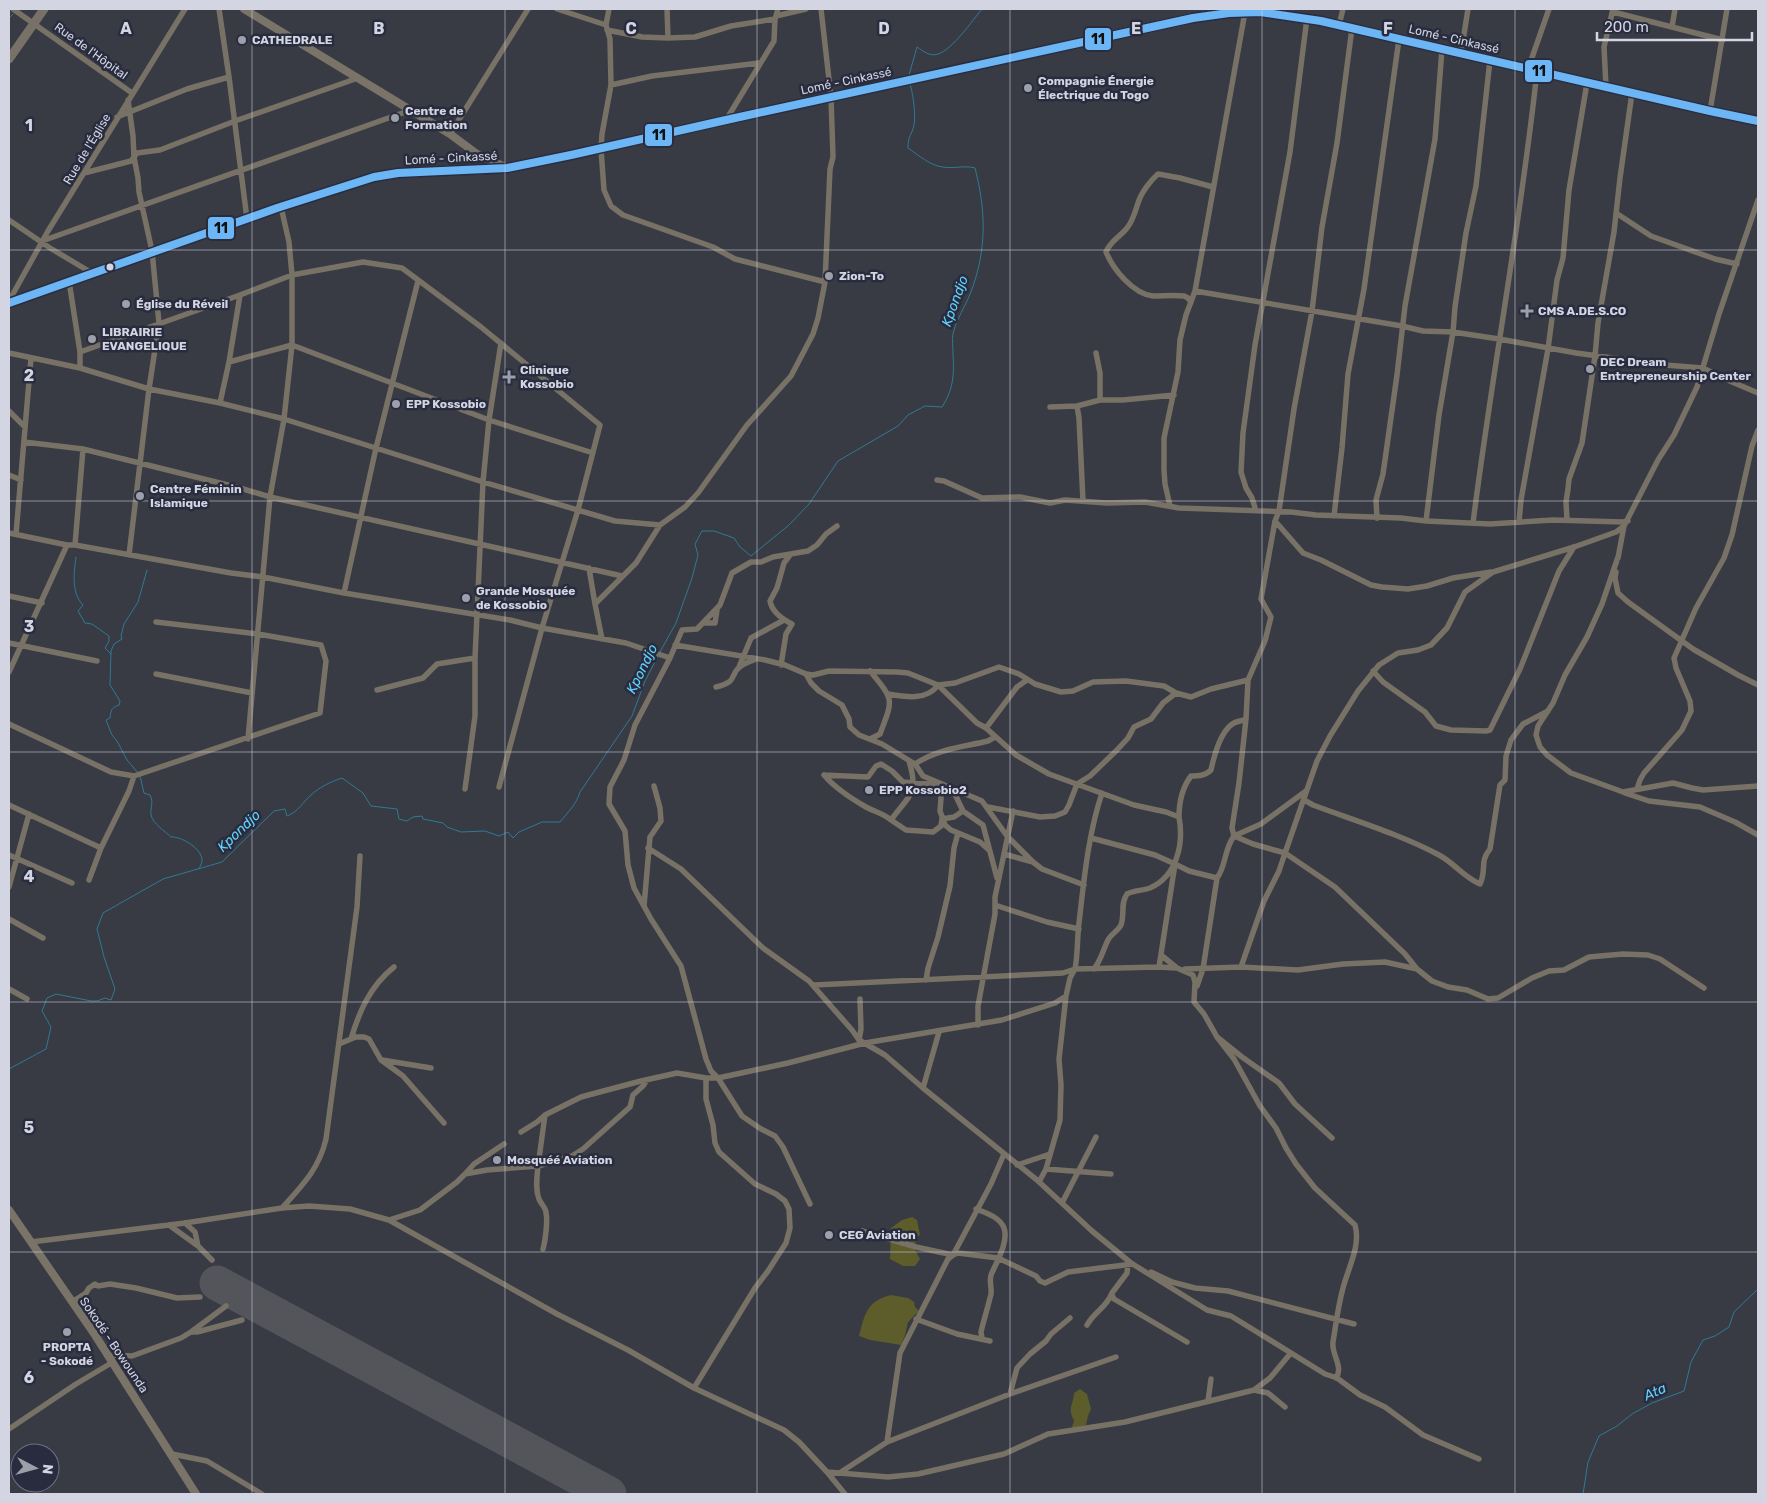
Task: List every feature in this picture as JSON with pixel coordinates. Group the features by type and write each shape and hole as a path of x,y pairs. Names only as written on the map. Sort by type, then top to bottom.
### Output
{"highway":[{"name":"Lomé - Cinkassé","path":"9,302 281,207 385,175 507,168 601,149 1193,18 1245,12 1307,18 1758,121"}],"main road":[{"path":"9,60 44,9"},
{"path":"244,9 450,134 477,154 507,168"},
{"name":"Sokodé - Bowounda","path":"9,1210 111,1360 196,1494"}],"street":[{"name":"Rue de l'Hôpital","path":"13,9 132,93"},
{"name":"Rue de l'Église","path":"9,302 42,241 185,9"},
{"path":"219,9 247,219"},
{"path":"450,134 528,9"},
{"path":"557,9 606,28 642,37 668,38 695,37 731,26 775,18 806,9"},
{"path":"609,9 606,28 610,39 612,85 602,134 601,149 604,190 611,206 623,215 713,247 735,259 825,282"},
{"path":"667,9 668,38"},
{"path":"726,120 774,41 775,18 778,9"},
{"path":"595,604 636,563 660,525 685,507 698,493 747,425 791,376 813,334 825,282 830,169 833,157 831,97 821,9"},
{"path":"1339,25 1343,9"},
{"path":"1461,53 1468,9"},
{"path":"1473,523 1486,423 1526,170 1533,70 1549,9"},
{"path":"1672,27 1675,9"},
{"path":"1710,111 1727,9"},
{"path":"1606,87 1604,47 1613,10 1723,40"},
{"path":"1170,506 1165,484 1164,438 1178,372 1180,340 1195,290 1245,12"},
{"path":"1256,510 1242,479 1241,459 1246,407 1290,152 1307,18"},
{"path":"1234,836 1232,819 1239,783 1248,680 1269,629 1271,617 1261,599 1275,521 1279,511 1294,409 1312,311 1322,227 1337,143 1352,28"},
{"path":"1334,516 1348,374 1358,319 1399,39"},
{"path":"1377,518 1376,500 1382,474 1397,375 1402,326 1435,139 1442,49"},
{"path":"1426,521 1439,415 1453,332 1466,233 1476,186 1490,60"},
{"path":"612,85 652,76 759,64"},
{"path":"117,117 187,90 229,77"},
{"path":"84,174 131,161 137,153 160,150 235,121 358,78"},
{"path":"1519,522 1521,500 1548,349 1557,280 1563,258 1569,190 1587,83"},
{"path":"1567,520 1566,502 1569,478 1582,443 1632,93"},
{"path":"128,100 134,157 152,251 159,323 129,555"},
{"path":"42,241 411,110"},
{"path":"1191,302 1184,296 1154,296 1138,290 1116,268 1106,252 1108,246 1133,220 1138,200 1158,174 1213,187"},
{"path":"1275,521 1303,553 1362,581 1382,587 1408,589 1427,586 1453,578 1493,572 1616,532 1629,520 1697,387 1710,339 1758,200"},
{"path":"248,738 270,497 284,419 292,345 292,275 289,242 281,207"},
{"path":"1616,213 1651,236 1715,259 1737,264"},
{"path":"9,220 50,248 92,273"},
{"path":"80,352 292,275 363,262 402,268 481,327 600,425 578,510 542,628 499,787"},
{"path":"69,281 80,352 80,368"},
{"path":"344,592 376,448 418,281"},
{"path":"1195,290 1423,331 1453,332 1595,356 1703,368 1758,392"},
{"path":"220,403 240,295"},
{"path":"465,789 475,716 475,658 483,482 489,420 501,343"},
{"path":"229,362 292,345 489,420 593,454"},
{"path":"9,353 80,368 149,389 220,403 284,419 615,522 660,525"},
{"path":"1096,353 1100,373 1100,400"},
{"path":"16,534 31,358"},
{"path":"1050,407 1077,406 1100,400 1123,400 1174,395"},
{"path":"1077,406 1083,502"},
{"path":"9,411 25,427"},
{"path":"1637,789 1640,780 1649,766 1684,727 1690,711 1690,701 1674,658 1703,595 1724,558 1732,536 1752,446 1758,430"},
{"path":"24,442 83,450 270,497 622,576"},
{"path":"75,545 83,450"},
{"path":"9,476 21,480"},
{"path":"937,480 944,481 982,498 1020,497 1050,503 1065,500 1107,503 1145,502 1179,508 1279,511 1334,516 1503,524 1567,520 1622,522 1629,520"},
{"path":"810,1204 783,1147 775,1136 742,1116 718,1078 711,1071 706,1059 681,966 634,888 628,864 625,831 609,804 610,787 624,760 635,725 682,630 697,629 705,623 720,605 732,573 751,562 761,562 773,557 808,551 837,526"},
{"path":"1624,526 1615,578 1620,596 1658,625 1708,658 1758,685"},
{"path":"9,533 67,545 231,573 263,576 344,592 510,620 542,628 626,643 669,657"},
{"path":"9,672 67,545"},
{"path":"1373,671 1383,682 1424,712 1436,726 1451,730 1490,730 1520,669 1560,572 1574,547"},
{"path":"780,665 786,634 792,624 784,620 771,608 770,601 777,588 784,563 790,555"},
{"path":"1618,556 1595,621 1565,675 1558,695 1536,730 1538,742 1547,755 1578,776 1649,801 1700,807 1735,822 1758,835"},
{"path":"589,568 602,639"},
{"path":"1241,967 1264,901 1286,853 1318,761 1330,736 1358,691 1379,664 1398,653 1418,650 1431,645 1447,628 1465,592 1493,572"},
{"path":"9,596 42,603"},
{"path":"716,687 727,684 739,667 751,638 784,620"},
{"path":"9,724 111,772 135,776 320,713 326,661 321,644 258,634 156,622"},
{"path":"9,643 97,661"},
{"path":"675,645 765,660 785,665 806,674 829,671 908,673 938,685 995,737 1027,762 1049,774 1102,794 1179,817"},
{"path":"377,690 423,678 437,664 475,658"},
{"path":"739,667 756,659"},
{"path":"888,694 905,697 922,696 934,691 938,685 955,682 999,667 1019,674 1027,680 1061,692 1073,691 1088,683 1118,681 1164,686 1176,693 1191,697 1211,689 1248,680"},
{"path":"869,739 875,738 880,734 891,705 888,694 870,671"},
{"path":"156,674 252,693"},
{"path":"806,674 811,683 820,691 842,705 849,719 850,727 859,735 882,744 912,762 923,776 982,801 1007,836 1033,862 1042,869 1084,885"},
{"path":"986,728 1017,687 1027,680"},
{"path":"988,807 1040,817 1062,814 1069,805 1077,784 1090,776 1128,738 1134,727 1151,720 1163,703 1176,693"},
{"path":"1304,800 1440,855 1470,879 1480,884 1483,876 1484,856 1490,849 1500,785 1505,780 1504,767 1508,747 1523,724 1548,711"},
{"path":"1159,967 1180,842 1179,805 1184,785 1190,776 1208,774 1218,745 1226,730 1234,723 1246,719"},
{"path":"912,762 939,751 988,741 995,737"},
{"path":"891,820 907,800 914,782 912,762"},
{"path":"942,785 903,782 892,771 881,764 876,766 868,777 824,775 839,789 867,808 883,813 906,830 933,832 941,826 942,819"},
{"path":"89,880 101,848 135,776"},
{"path":"1623,792 1674,782 1703,790 1758,786"},
{"path":"942,785 940,811 948,829 972,838 989,850"},
{"path":"644,906 650,837 661,822 660,808 654,786"},
{"path":"953,790 963,811 983,825 998,881"},
{"path":"1194,996 1203,969 1217,878 1221,874 1228,844 1234,836 1261,824 1307,790"},
{"path":"1040,1182 1046,1169 1060,1120 1061,1085 1059,1058 1066,996 1077,959 1078,929 1091,838 1102,794"},
{"path":"9,805 101,848"},
{"path":"942,819 954,817 963,811"},
{"path":"978,1024 978,1006 995,914 994,897 1013,811"},
{"path":"9,886 29,814"},
{"path":"1749,830 1758,830"},
{"path":"926,980 950,886 954,848 958,833"},
{"path":"1234,836 1253,844 1286,853 1335,887 1405,954 1417,969 1432,981 1448,987 1467,990 1491,1000 1549,971 1564,970 1589,957 1617,954 1648,955 1660,959 1704,988"},
{"path":"1091,838 1148,853 1189,871 1217,878"},
{"path":"648,848 682,869 763,948 814,985 862,1041 885,1055 1040,1182 1092,1231 1130,1263 1206,1310 1231,1316 1290,1354 1325,1374 1336,1378 1360,1395 1385,1407 1423,1435 1479,1459"},
{"path":"1004,854 1033,862"},
{"path":"9,855 72,883"},
{"path":"282,1208 311,1174 322,1156 326,1139 357,907 360,856"},
{"path":"1094,969 1100,962 1109,938 1115,934 1121,925 1122,910 1127,894 1151,887 1167,875 1175,864"},
{"path":"995,905 1047,922 1078,929"},
{"path":"9,919 43,938"},
{"path":"1161,955 1177,968 1194,977 1196,1006 1204,1014 1217,1037 1234,1059 1260,1106 1276,1128 1296,1164 1315,1188 1355,1225 1357,1240 1343,1287 1332,1347 1338,1362 1336,1378"},
{"path":"814,985 1063,973 1075,969 1159,967 1203,969 1241,967 1298,970 1343,964 1385,962 1417,969"},
{"path":"351,1040 365,1002 380,980 394,967"},
{"path":"9,989 27,998"},
{"path":"521,1132 544,1115 580,1097 647,1080 677,1073 718,1078 788,1063 862,1041 939,1032 1014,1018 1033,1009 1055,1003 1066,996"},
{"path":"860,1000 862,1041"},
{"path":"923,1088 939,1032"},
{"path":"339,1044 356,1037 369,1039 381,1060 403,1076 444,1123"},
{"path":"1217,1037 1279,1083 1296,1104 1332,1138"},
{"path":"381,1060 431,1068"},
{"path":"694,1388 755,1288 786,1243 790,1228 788,1209 785,1202 776,1194 755,1184 719,1152 715,1143 713,1125 706,1099 706,1078"},
{"path":"465,1174 486,1170 538,1166 572,1156 583,1149 630,1107 633,1094 647,1080"},
{"path":"543,1250 546,1238 546,1212 538,1198 536,1180 544,1115"},
{"path":"1062,1203 1096,1138"},
{"path":"389,1220 420,1210 457,1182 474,1164 504,1144"},
{"path":"887,1442 900,1353 916,1319 948,1259 953,1254 1004,1154"},
{"path":"1017,1165 1050,1154"},
{"path":"1046,1169 1111,1174"},
{"path":"31,1242 309,1206 350,1209 389,1220 694,1388 784,1430 828,1472 845,1494"},
{"path":"976,1209 999,1220 1004,1228 1005,1239 991,1276 991,1292 981,1332 982,1338"},
{"path":"185,1223 195,1232 198,1246"},
{"path":"169,1225 198,1246 212,1260"},
{"path":"862,1231 916,1247 953,1254 998,1258 1036,1276 1045,1283 1068,1272 1130,1263 1172,1282 1195,1288 1228,1291 1354,1324"},
{"path":"1087,1325 1093,1316 1102,1310 1127,1273 1130,1263"},
{"path":"72,1302 96,1284 98,1286 110,1284 136,1288 178,1298 200,1297"},
{"path":"1112,1295 1114,1299 1141,1316 1187,1342"},
{"path":"9,1429 111,1360 114,1355 132,1356 175,1341 191,1332 226,1306"},
{"path":"1010,1394 1016,1368 1070,1318"},
{"path":"916,1319 957,1334 990,1341"},
{"path":"191,1332 242,1320"},
{"path":"828,1472 888,1477 918,1474 1004,1454 1048,1434 1125,1422 1208,1402 1254,1390 1270,1378 1290,1354"},
{"path":"841,1472 887,1442 1010,1394 1116,1357"},
{"path":"1208,1402 1211,1379"},
{"path":"1254,1390 1268,1393 1285,1407"},
{"path":"172,1454 207,1461 262,1494"}],"shaded area":[{"path":"912,1217 917,1220 920,1235 917,1237 914,1248 920,1259 915,1266 903,1266 890,1259 891,1228 902,1220"},
{"path":"891,1295 908,1298 914,1302 918,1310 908,1322 901,1345 870,1340 859,1336 868,1309 877,1301"},
{"path":"1080,1389 1087,1394 1091,1409 1086,1425 1073,1429 1074,1421 1071,1407 1074,1393"}],"waterway":[{"name":"Kpondjo","path":"909,75 917,47 932,55 944,51 962,34 982,9"},
{"path":"9,18 13,14"},
{"name":"Kpondjo","path":"660,652 676,623 692,578 698,555 695,544 702,531 714,531 734,538 740,547 751,556 789,525 809,504 838,461 898,426 908,415 925,406 942,407 949,394 953,375 953,334 956,323 971,292 980,261 983,230 981,199 975,168 934,165 908,148 915,121 910,84"},
{"path":"76,557 75,588 83,605 78,611 85,623 92,624 109,636 109,641 105,648 111,654"},
{"path":"138,773 127,760 112,735 106,720 110,718 112,710 119,705 120,701 110,685 111,651 114,644 122,639 124,624 138,602 147,570"},
{"name":"Kpondjo","path":"9,1069 46,1049 51,1027 42,1011 47,998 56,994 91,1001 105,998 111,1000 115,989 97,929 103,913 163,879 222,862 274,811 285,809 287,816 291,814 314,792 329,783 342,778 363,793 371,806 397,809 399,819 407,821 413,817 422,816 423,819 443,823 447,827 461,832 485,831 499,836 508,832 513,838 519,832 542,822 560,822 574,805 580,792 632,716 645,681 658,656"},
{"path":"140,776 144,793 150,795 151,798 152,818 171,837 191,844 199,852 202,862 199,869"},
{"name":"Ata","path":"1583,1494 1588,1462 1599,1436 1652,1403 1684,1391 1691,1362 1703,1340 1715,1336 1729,1327 1734,1312 1758,1289"}],"runway":[{"path":"217,1283 609,1494"}],"transit line":[{"name":"11","path":"9,303 277,208 374,177 398,173 507,168 1193,18 1229,13 1260,12 1321,21 1758,121"}],"place":[{"name":"CATHEDRALE","path":"242,40"},
{"name":"Compagnie Énergie Électrique du Togo","path":"1028,88"},
{"name":"Centre de Formation","path":"395,118"},
{"name":"Zion-To","path":"829,276"},
{"name":"Église du Réveil","path":"126,304"},
{"name":"CMS A.DE.S.CO","path":"1527,311"},
{"name":"LIBRAIRIE EVANGELIQUE","path":"92,339"},
{"name":"DEC Dream Entrepreneurship Center","path":"1590,369"},
{"name":"Clinique Kossobio","path":"509,377"},
{"name":"EPP Kossobio","path":"396,404"},
{"name":"Centre Féminin Islamique","path":"140,496"},
{"name":"Grande Mosquée de Kossobio","path":"466,598"},
{"name":"EPP Kossobio2","path":"869,790"},
{"name":"Mosquéé Aviation","path":"497,1160"},
{"name":"CEG Aviation","path":"829,1235"},
{"name":"PROPTA - Sokodé","path":"67,1332"}]}
